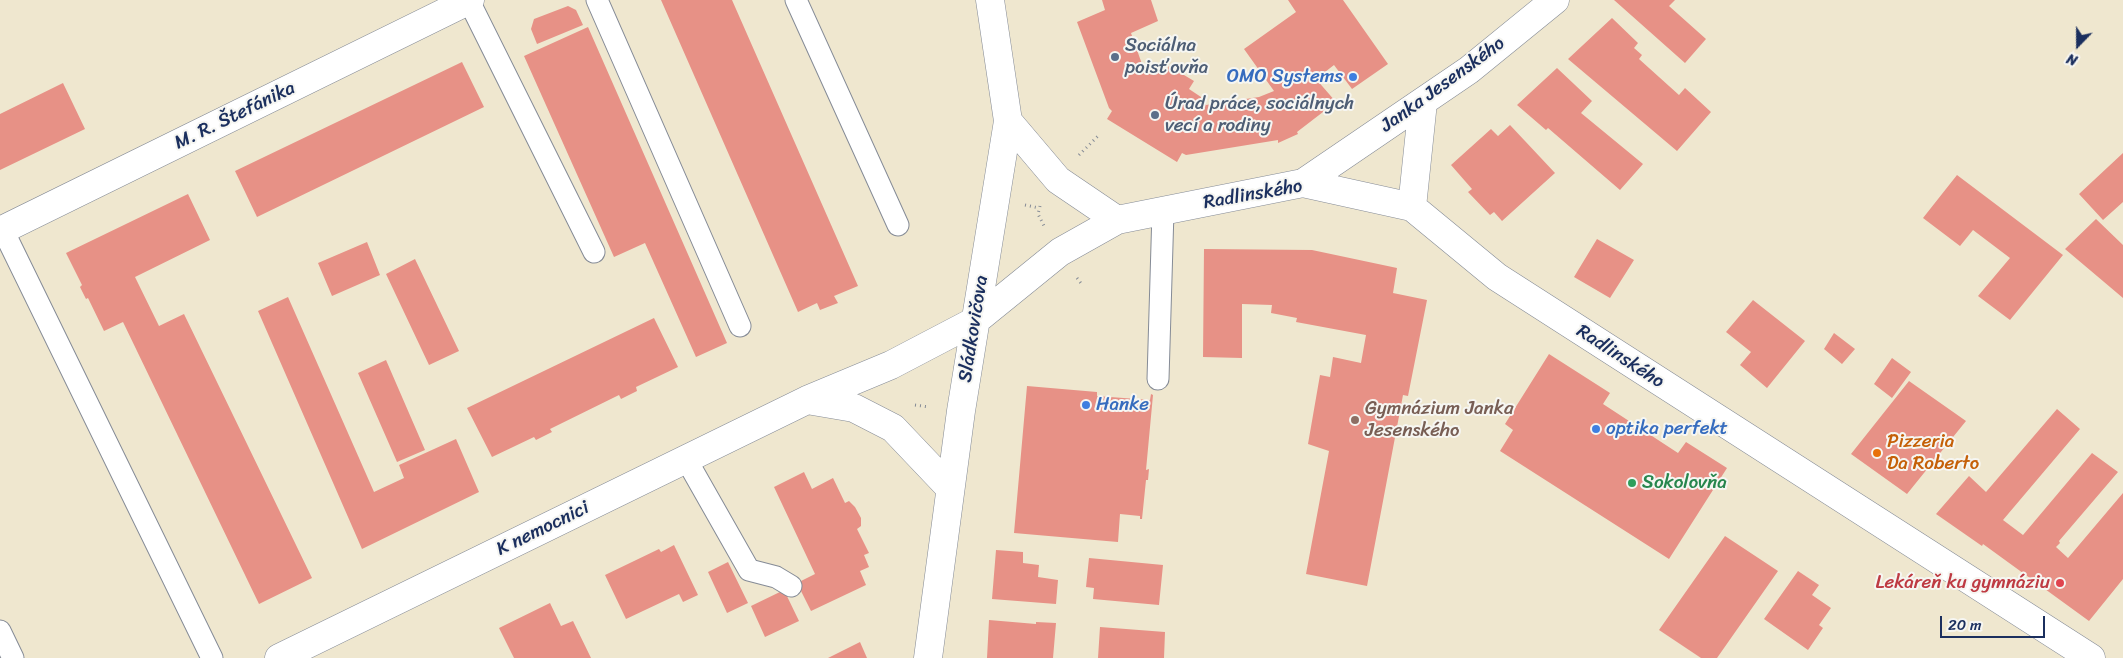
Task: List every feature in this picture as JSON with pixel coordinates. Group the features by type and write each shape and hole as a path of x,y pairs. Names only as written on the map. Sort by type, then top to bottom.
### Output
{"street":[{"name":"M. R. Štefánika","path":"1,230 469,0"},
{"name":"Sládkovičova","path":"928,658 950,488 1008,121 991,0"},
{"name":"Janka Jesenského","path":"1303,184 1468,70 1555,0"},
{"path":"1412,207 1423,102"},
{"path":"1008,121 1058,180 1116,220"},
{"name":"Radlinského","path":"975,322 1060,252 1116,220 1303,184 1412,207 1497,277 2091,658"},
{"name":"K nemocnici","path":"284,657 807,400 891,365 975,322"},
{"path":"807,400 854,408 893,428 950,488"}],"lane":[{"path":"469,0 594,252"},
{"path":"597,0 740,326"},
{"path":"796,0 898,225"},
{"path":"1158,379 1164,211"},
{"path":"1,230 212,658"},
{"path":"686,459 749,570 776,577 791,586"},
{"path":"0,631 13,658"}],"path":[{"path":"1076,159 1099,135"},
{"path":"1020,204 1039,208"}],"building":[{"path":"661,0 732,0 858,286 834,296 838,303 820,310 817,303 798,312"},
{"path":"1102,0 1151,0 1158,21 1131,33 1143,67 1153,67 1164,74 1169,66 1194,81 1189,89 1201,97 1206,105 1259,97 1274,91 1244,49 1296,12 1288,0 1343,0 1388,64 1352,89 1334,65 1316,79 1336,102 1297,132 1298,134 1278,143 1278,140 1186,155 1182,153 1177,162 1107,119 1112,111 1109,108 1077,22 1105,10"},
{"path":"1614,0 1675,0 1669,6 1706,39 1685,63"},
{"path":"568,6 576,10 583,25 537,44 531,29 534,19"},
{"path":"1612,18 1638,43 1634,48 1642,55 1639,59 1679,95 1685,88 1711,112 1677,151 1568,59"},
{"path":"588,27 727,343 696,357 645,243 614,257 524,56"},
{"path":"462,62 484,107 257,217 235,171"},
{"path":"1557,68 1592,101 1581,113 1643,164 1620,190 1548,128 1546,130 1517,105"},
{"path":"63,83 85,129 0,170 0,114"},
{"path":"1510,125 1555,173 1502,221 1494,212 1490,215 1468,192 1472,189 1451,165 1491,129 1498,136"},
{"path":"2123,153 2123,202 2103,220 2079,194"},
{"path":"1957,175 2063,255 2010,320 1978,296 2010,258 1973,230 1960,246 1923,218"},
{"path":"188,194 210,240 135,277 159,326 184,314 312,578 259,604 123,322 104,331 88,298 86,299 80,287 82,285 66,253"},
{"path":"2096,219 2123,245 2123,298 2065,249"},
{"path":"1597,239 1634,260 1610,298 1574,277"},
{"path":"367,242 380,275 332,296 318,263"},
{"name":"Gymnázium Janka Jesenského","path":"1204,249 1312,250 1397,268 1393,293 1427,300 1408,396 1403,395 1367,586 1306,574 1329,451 1308,444 1320,375 1330,377 1333,357 1361,363 1366,335 1296,322 1297,318 1271,313 1272,305 1242,304 1242,358 1203,357"},
{"path":"415,259 459,351 429,365 386,274"},
{"path":"288,297 374,492 404,478 399,465 456,439 479,492 362,549 258,311"},
{"path":"1753,300 1805,341 1767,388 1740,365 1751,352 1726,332"},
{"path":"654,318 678,367 636,387 637,391 621,399 619,395 550,429 552,432 536,440 534,437 492,457 467,408"},
{"path":"1834,333 1855,349 1842,364 1824,349"},
{"path":"1549,354 1610,393 1603,404 1678,453 1686,442 1727,468 1669,559 1500,451 1513,430 1505,424"},
{"path":"1892,358 1911,372 1892,398 1874,384"},
{"path":"386,360 425,450 397,462 358,373"},
{"path":"1909,381 1966,421 1907,494 1851,454"},
{"path":"1027,386 1097,392 1097,396 1150,400 1151,394 1153,395 1146,470 1149,469 1142,519 1140,519 1140,516 1120,514 1118,542 1014,533"},
{"path":"2057,409 2080,429 2003,520 2023,535 2092,453 2118,472 2059,541 2060,543 2056,547 2068,558 2123,493 2123,579 2089,621 1983,544 1982,546 1936,514 1969,476 1986,492"},
{"path":"804,472 812,489 833,478 845,503 849,501 861,518 861,526 857,529 869,553 864,555 869,567 860,571 866,585 811,611 797,583 815,574 774,487"},
{"path":"1725,536 1778,571 1717,658 1701,658 1659,630"},
{"path":"674,545 698,595 683,602 679,594 626,619 605,575 659,549 661,552"},
{"path":"996,550 1023,552 1023,563 1039,565 1038,577 1058,580 1056,604 992,599"},
{"path":"1089,558 1163,565 1159,605 1093,599 1094,588 1086,587"},
{"path":"728,562 748,603 727,613 708,572"},
{"path":"1798,571 1819,585 1812,595 1831,608 1819,625 1823,628 1808,650 1764,619"},
{"path":"784,590 799,621 765,637 751,606"},
{"path":"550,603 561,626 573,621 591,658 514,658 499,628"},
{"path":"989,620 1036,624 1036,622 1056,623 1053,658 987,658"},
{"path":"1100,627 1165,632 1164,658 1098,658"},
{"path":"860,642 867,658 828,658"}],"place":[{"name":"Sociálna poisťovňa","path":"1115,57"},
{"name":"OMO Systems","path":"1353,77"},
{"name":"Úrad práce, sociálnych vecí a rodiny","path":"1155,115"},
{"name":"Hanke","path":"1086,405"},
{"name":"Gymnázium Janka Jesenského","path":"1355,420"},
{"name":"optika perfekt","path":"1596,429"},
{"name":"Pizzeria Da Roberto","path":"1877,453"},
{"name":"Sokolovňa","path":"1632,483"},
{"name":"Lekáreň ku gymnáziu","path":"2060,583"}]}
